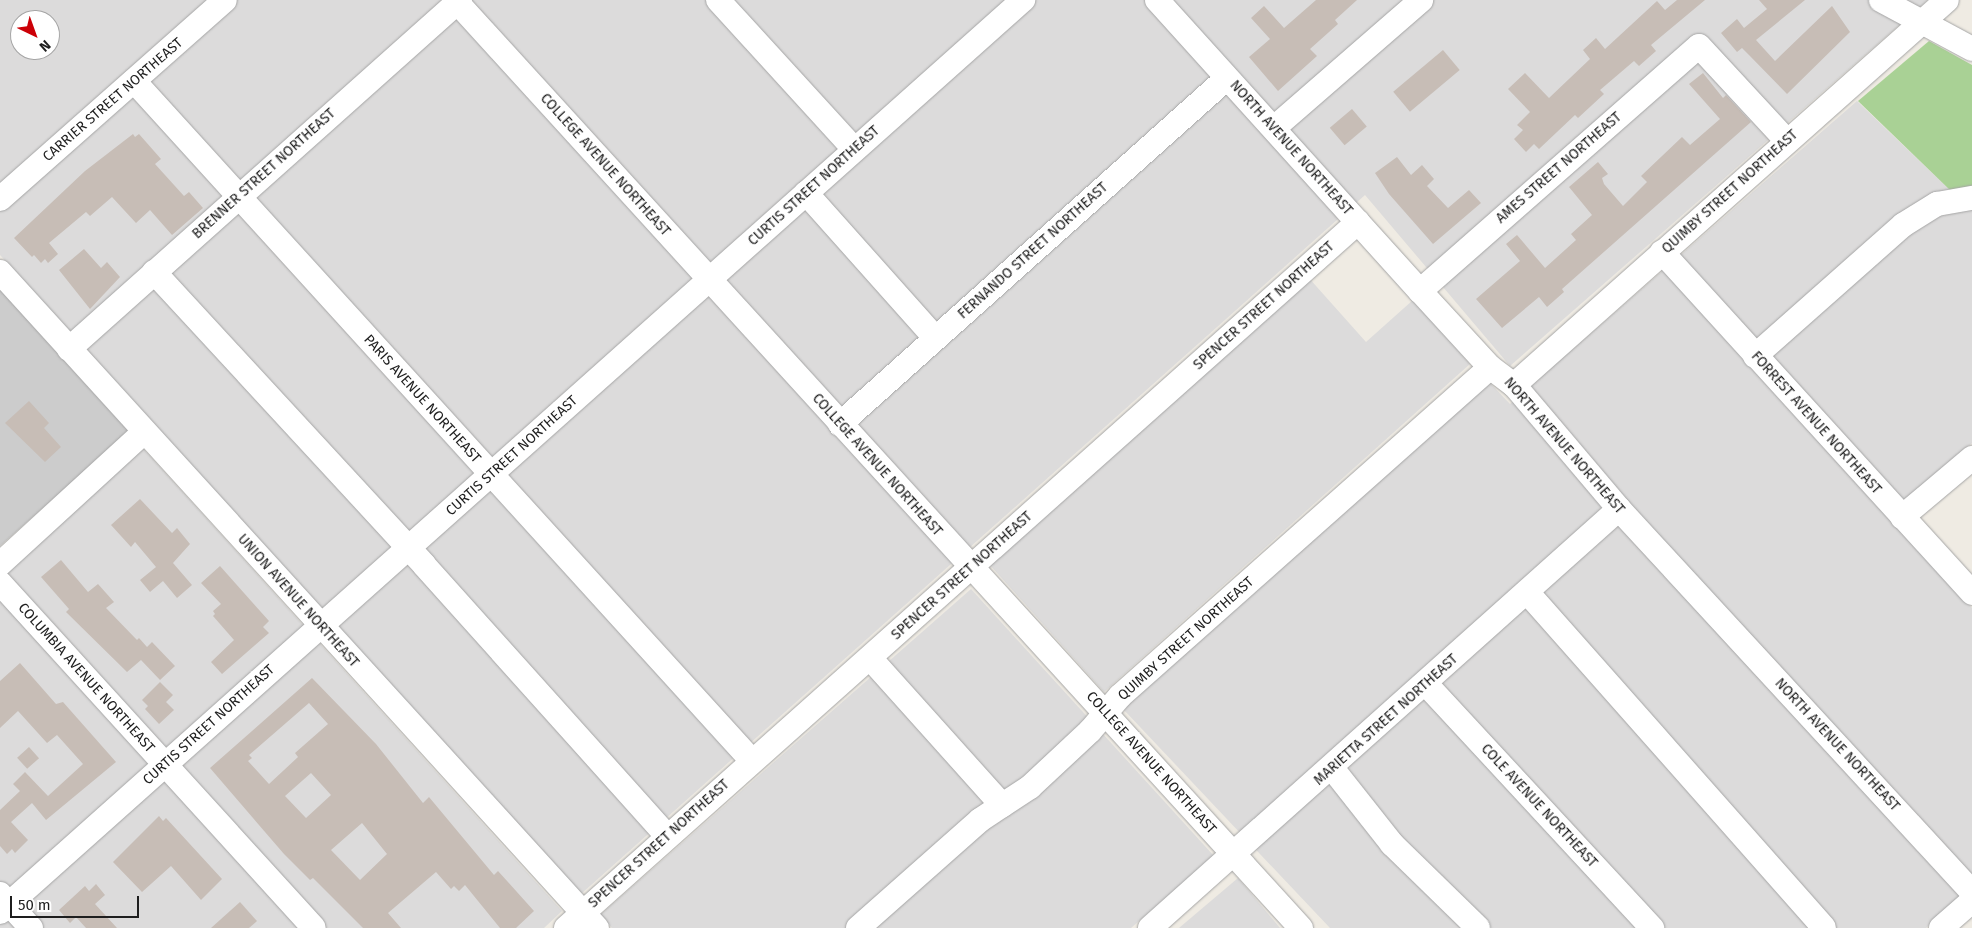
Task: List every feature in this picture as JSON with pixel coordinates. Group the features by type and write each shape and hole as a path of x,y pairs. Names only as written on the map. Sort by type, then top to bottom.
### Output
{"street":[{"name":"CARRIER STREET NORTHEAST","path":"0,199 225,0"},
{"path":"718,0 854,149"},
{"name":"CURTIS STREET NORTHEAST","path":"3,903 165,765 710,281 854,149 1022,0"},
{"name":"NORTH AVENUE NORTHEAST","path":"1157,0 1490,367 1514,385 1620,509 1972,892"},
{"path":"1274,128 1420,0"},
{"path":"1881,0 1920,23 1972,49"},
{"name":"QUIMBY STREET NORTHEAST","path":"1514,385 1947,0"},
{"name":"BRENNER STREET NORTHEAST","path":"69,349 457,1"},
{"name":"COLLEGE AVENUE NORTHEAST","path":"457,1 840,424 1301,928"},
{"name":"AMES STREET NORTHEAST","path":"1420,291 1699,46 1787,141"},
{"name":"FERNANDO STREET NORTHEAST","path":"840,424 1227,78"},
{"name":"PARIS AVENUE NORTHEAST","path":"134,81 237,197 752,761"},
{"path":"806,193 936,338"},
{"path":"1755,356 1902,225 1937,204 1972,198"},
{"name":"SPENCER STREET NORTHEAST","path":"566,928 590,920 668,837 1358,222"},
{"name":"FORREST AVENUE NORTHEAST","path":"1662,252 1972,593"},
{"path":"154,272 408,548 668,837"},
{"name":"UNION AVENUE NORTHEAST","path":"3,281 69,349 590,920"},
{"name":"QUIMBY STREET NORTHEAST","path":"858,928 980,820 1030,787 1106,713 1120,696 1490,367"},
{"path":"0,564 144,432"},
{"path":"1902,517 1972,458"},
{"name":"MARIETTA STREET NORTHEAST","path":"1150,928 1235,855 1620,509"},
{"name":"COLUMBIA AVENUE NORTHEAST","path":"0,583 314,928"},
{"path":"1527,592 1824,928"},
{"path":"870,658 1002,805"},
{"name":"COLE AVENUE NORTHEAST","path":"1426,684 1652,928"},
{"path":"1332,768 1392,844 1478,928"},
{"path":"1941,928 1972,901"},
{"path":"3,903 31,928"}],"shaded area":[{"path":"0,0 1928,0 1510,366 1365,195 581,894 0,255"},
{"path":"1857,101 1953,193 1972,188 1972,443 1887,516 1972,608 1972,887 1926,928 1330,928 1123,709 1490,383 1510,404"},
{"path":"1308,277 1366,342 1413,300 1470,364 1104,692 989,564"},
{"path":"0,289 130,431 0,546"},
{"path":"140,445 562,911 544,928 0,928 0,568"},
{"path":"971,589 1214,856 1131,928 612,928 600,915"},
{"path":"1238,878 1280,928 1179,928"}],"green space":[{"path":"1929,41 1972,65 1972,188 1953,193 1858,101"}],"building":[{"path":"1316,0 1357,0 1335,20 1338,24 1310,49 1317,56 1278,91 1249,57 1270,39 1251,18 1264,6 1284,28"},
{"path":"1677,0 1705,0 1651,45 1656,51 1639,66 1634,61 1600,90 1604,94 1578,118 1575,115 1539,149 1534,144 1526,152 1514,139 1523,130 1517,125 1530,112 1508,89 1525,73 1549,98 1590,59 1583,50 1596,38 1605,49 1657,1 1665,10"},
{"path":"1759,0 1805,0 1756,40 1775,61 1832,6 1850,32 1787,94 1742,48 1737,52 1721,33 1737,19 1744,28 1767,9"},
{"path":"1443,50 1460,70 1410,112 1393,92"},
{"path":"1703,73 1723,98 1726,95 1751,122 1562,289 1564,292 1547,307 1539,297 1502,328 1476,299 1520,261 1506,244 1517,235 1545,268 1576,240 1571,234 1592,215 1569,187 1598,162 1608,174 1602,178 1604,184 1623,206 1647,182 1641,176 1682,137 1690,145 1720,119 1689,84"},
{"path":"1352,109 1367,127 1345,145 1330,128"},
{"path":"133,134 135,137 139,134 161,159 155,164 184,196 189,192 203,208 172,235 150,210 136,223 112,197 90,216 86,212 49,243 58,254 48,263 45,259 41,263 34,255 32,257 14,238 85,171"},
{"path":"1397,157 1411,175 1422,165 1434,179 1427,186 1448,208 1469,190 1481,203 1433,244 1389,194 1375,173"},
{"path":"84,249 101,268 107,262 120,277 90,309 59,270"},
{"path":"29,401 49,423 44,428 61,447 45,462 5,423"},
{"path":"140,499 172,533 177,528 190,544 173,563 192,585 177,598 163,581 150,592 140,580 156,567 135,542 131,547 111,525"},
{"path":"61,560 88,592 98,584 114,602 106,608 137,640 139,638 147,647 152,642 175,666 160,680 141,660 127,672 66,612 69,609 41,577"},
{"path":"220,566 269,621 263,627 269,633 222,674 211,662 234,640 213,616 215,614 213,611 221,604 201,583"},
{"path":"20,663 56,704 63,702 116,762 46,820 32,803 11,822 28,840 15,853 12,849 7,854 0,846 0,810 20,791 13,784 25,772 48,796 83,764 57,735 47,743 18,711 0,728 0,681"},
{"path":"312,678 376,744 423,803 429,797 494,875 498,871 534,911 516,928 500,928 465,885 459,891 454,886 451,889 436,872 388,913 401,928 363,928 313,878 310,880 284,854 210,768","holes":["309,703 328,724 295,753 298,757 269,784 248,761 252,758 249,755","311,773 331,795 306,818 285,796","362,823 387,854 360,880 331,850"]},
{"path":"160,682 173,695 166,702 174,710 159,724 145,709 148,706 142,700"},
{"path":"29,747 39,758 27,769 17,758"},
{"path":"159,816 163,821 166,818 222,879 201,900 171,866 142,892 113,862"},
{"path":"96,884 105,895 95,904 117,928 86,928 76,917 70,923 59,910 85,886 89,891"},
{"path":"240,902 257,921 249,928 211,928"}]}
